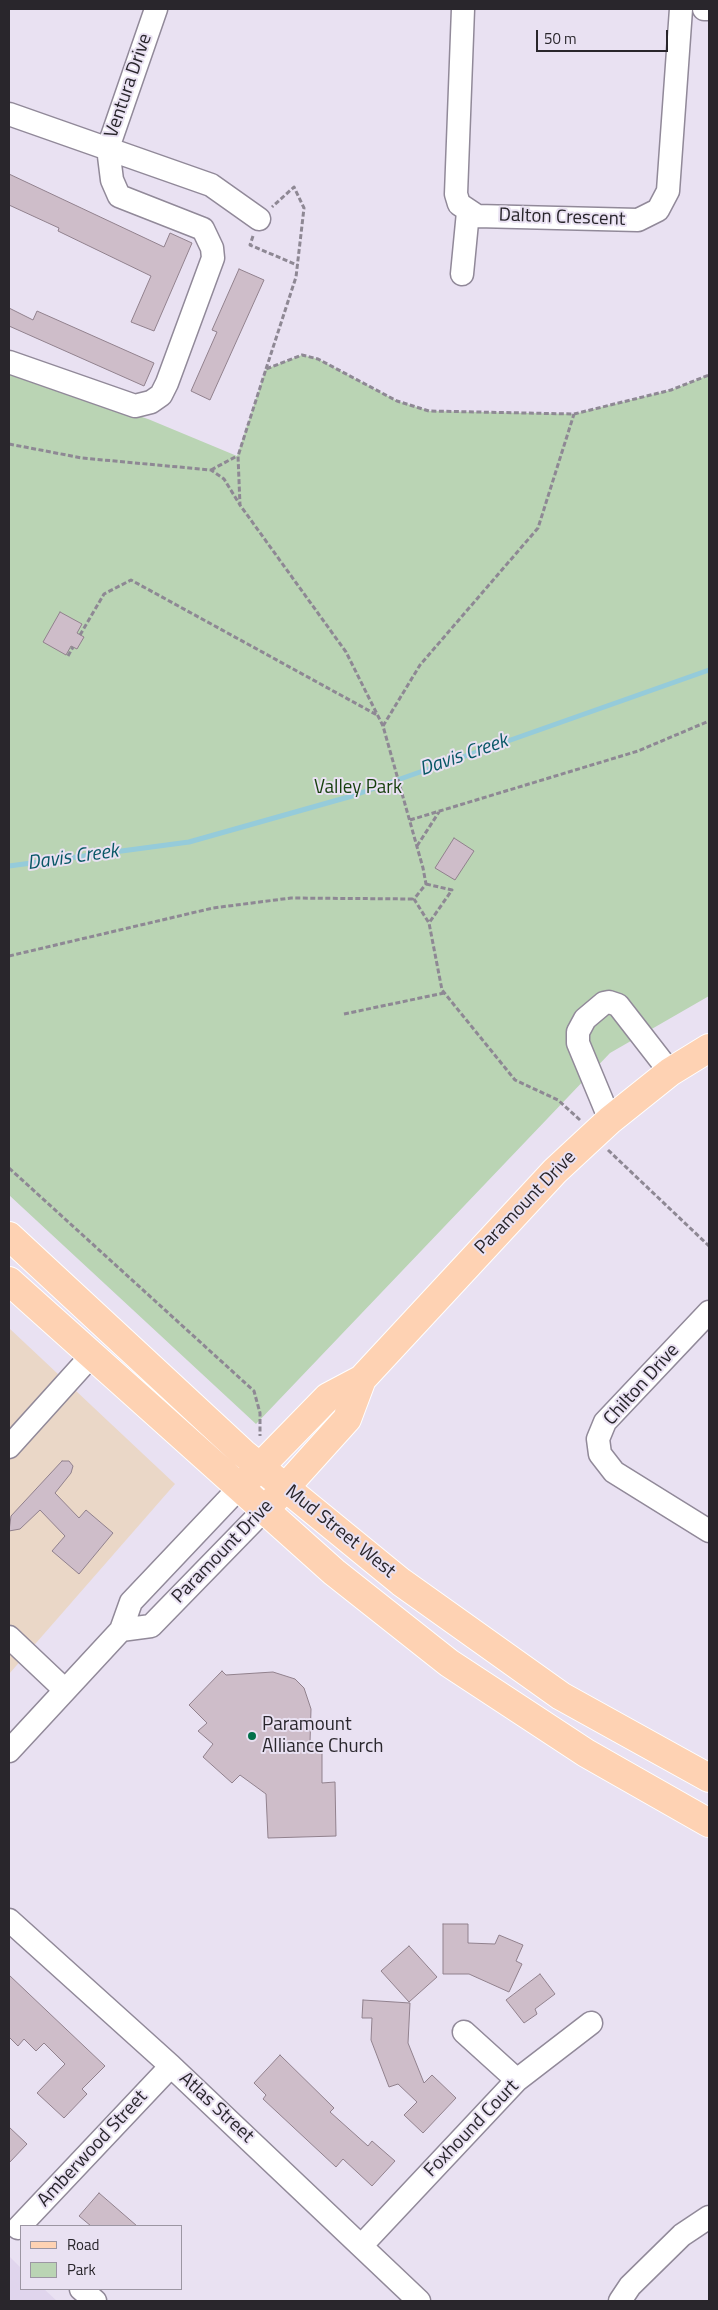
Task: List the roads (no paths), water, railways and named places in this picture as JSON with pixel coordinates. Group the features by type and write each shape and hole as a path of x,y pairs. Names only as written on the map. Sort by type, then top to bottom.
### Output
{"main road":[{"name":"Paramount Drive","path":"239,1488 328,1397 362,1379 554,1171 603,1127 670,1072 709,1048"},
{"name":"Mud Street West","path":"9,1236 260,1467 401,1582 561,1696 709,1778"},
{"name":"Mud Street West","path":"9,1281 334,1572 449,1663 586,1753 709,1823"},
{"name":"Paramount Drive","path":"264,1510 346,1419 362,1379"}],"street":[{"name":"Ventura Drive","path":"9,114 108,148 156,9"},
{"path":"462,274 468,212 459,204 456,194 463,9"},
{"name":"Dalton Crescent","path":"468,212 477,216 638,220 658,210 668,191 681,9"},
{"path":"704,9 709,9"},
{"path":"9,362 135,406 152,402 161,395 167,383 213,258 212,248 203,229 120,196 112,180 108,148 211,186 259,219"},
{"path":"603,1127 578,1043 578,1032 585,1019 604,1003 609,1002 618,1005 670,1072"},
{"name":"Chilton Drive","path":"709,1312 605,1422 598,1438 600,1454 614,1472 709,1531"},
{"path":"9,1447 91,1356"},
{"name":"Paramount Drive","path":"9,1751 121,1630 131,1602 239,1488"},
{"name":"Paramount Drive","path":"121,1630 152,1626 264,1510"},
{"path":"9,1637 65,1690"},
{"name":"Atlas Street","path":"9,1920 171,2066 419,2301"},
{"name":"Foxhound Court","path":"362,2245 517,2080 591,2024"},
{"path":"464,2032 517,2080"},
{"name":"Amberwood Street","path":"16,2227 171,2066"},
{"path":"620,2301 630,2286 682,2235 709,2217"},
{"path":"82,2290 94,2301"}],"waterway":[{"name":"Davis Creek","path":"9,866 189,842 352,796 709,670"}],"place":[{"name":"Paramount Alliance Church","path":"252,1736"}],"park label":[{"name":"Valley Park","path":"358,788"}]}
